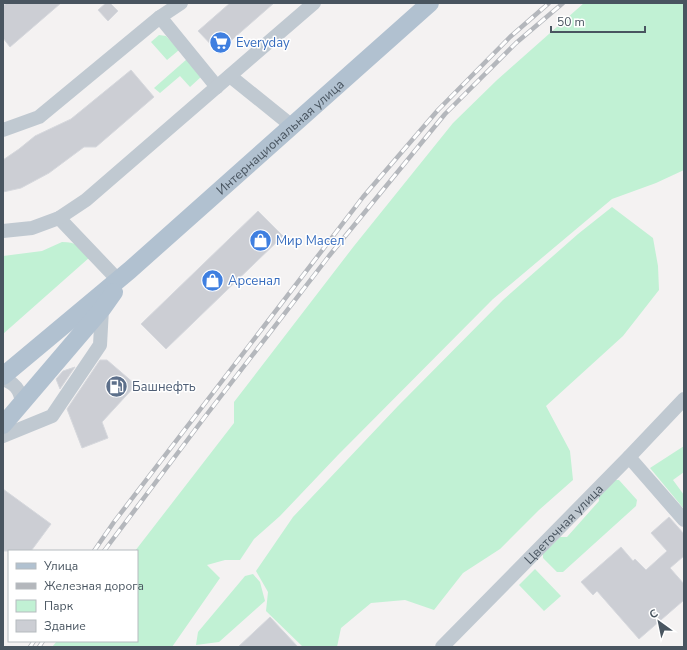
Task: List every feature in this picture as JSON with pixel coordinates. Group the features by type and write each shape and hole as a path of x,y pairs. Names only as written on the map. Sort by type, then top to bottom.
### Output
{"main road":[{"name":"Интернациональная улица","path":"3,377 124,275 430,3"},
{"name":"Интернациональная улица","path":"3,425 102,309 124,275"}],"street":[{"path":"3,130 39,116 160,17 181,3"},
{"path":"3,231 32,228 59,218 86,200 314,3"},
{"path":"160,17 217,87"},
{"path":"230,76 292,126"},
{"path":"59,218 124,275"},
{"path":"3,436 52,416 100,345 102,309"},
{"path":"3,377 18,389 22,402"},
{"name":"Цветочная улица","path":"442,647 684,399"},
{"path":"629,457 684,520"}],"green space":[{"path":"584,3 684,3 684,170 656,183 612,199 493,299 338,455 280,516 254,539 240,560 225,560 207,565 220,578 172,647 52,647 56,642 138,642 138,550 136,550 234,423 234,402 354,246 453,123 497,80"},
{"path":"159,35 166,36 179,50 167,60 151,42"},
{"path":"187,59 202,76 190,87 180,76 160,93 154,88"},
{"path":"612,207 653,238 658,266 659,290 623,336 546,406 570,451 573,480 539,510 500,549 463,573 434,610 405,600 371,603 341,628 337,647 303,647 266,611 268,592 256,571 293,517 398,406 503,300 578,234"},
{"path":"62,242 75,244 84,250 90,257 3,334 3,256 42,251"},
{"path":"684,446 684,472 673,480 684,495 684,509 650,468"},
{"path":"613,480 619,480 637,500 636,506 563,572 557,572 543,558 543,554 560,537 567,537 599,501 598,493"},
{"path":"535,569 561,596 544,611 519,585"},
{"path":"253,574 260,582 265,601 219,642 196,645 198,632 245,576"}],"building":[{"path":"7,3 61,3 10,47 3,38 3,6"},
{"path":"106,3 110,3 118,11 108,21 98,10"},
{"path":"230,3 274,3 218,52 198,31"},
{"path":"131,70 154,97 96,147 84,147 49,173 21,188 3,192 3,160 35,136 71,119"},
{"name":"Арсенал","path":"258,211 283,236 166,349 141,324"},
{"path":"100,360 107,360 136,385 102,422 108,438 82,448 67,409"},
{"path":"75,367 60,389 56,379 63,371"},
{"path":"3,489 51,524 32,550 3,551"},
{"path":"669,517 684,534 684,556 670,568 684,584 684,600 639,639 597,591 593,595 581,582 621,547 633,561 635,559 646,570 667,551 651,533"},
{"path":"270,617 298,647 238,647"}],"railway":[{"path":"95,550 114,522 363,197 438,110 510,37 549,3"},
{"path":"105,550 329,256 445,114 516,43 563,3"},
{"path":"30,647 33,642"},
{"path":"39,647 42,642"}],"place":[{"name":"Everyday","path":"220,42"},
{"name":"Мир Масел","path":"261,240"},
{"name":"Арсенал","path":"212,280"},
{"name":"Башнефть","path":"116,386"}]}
